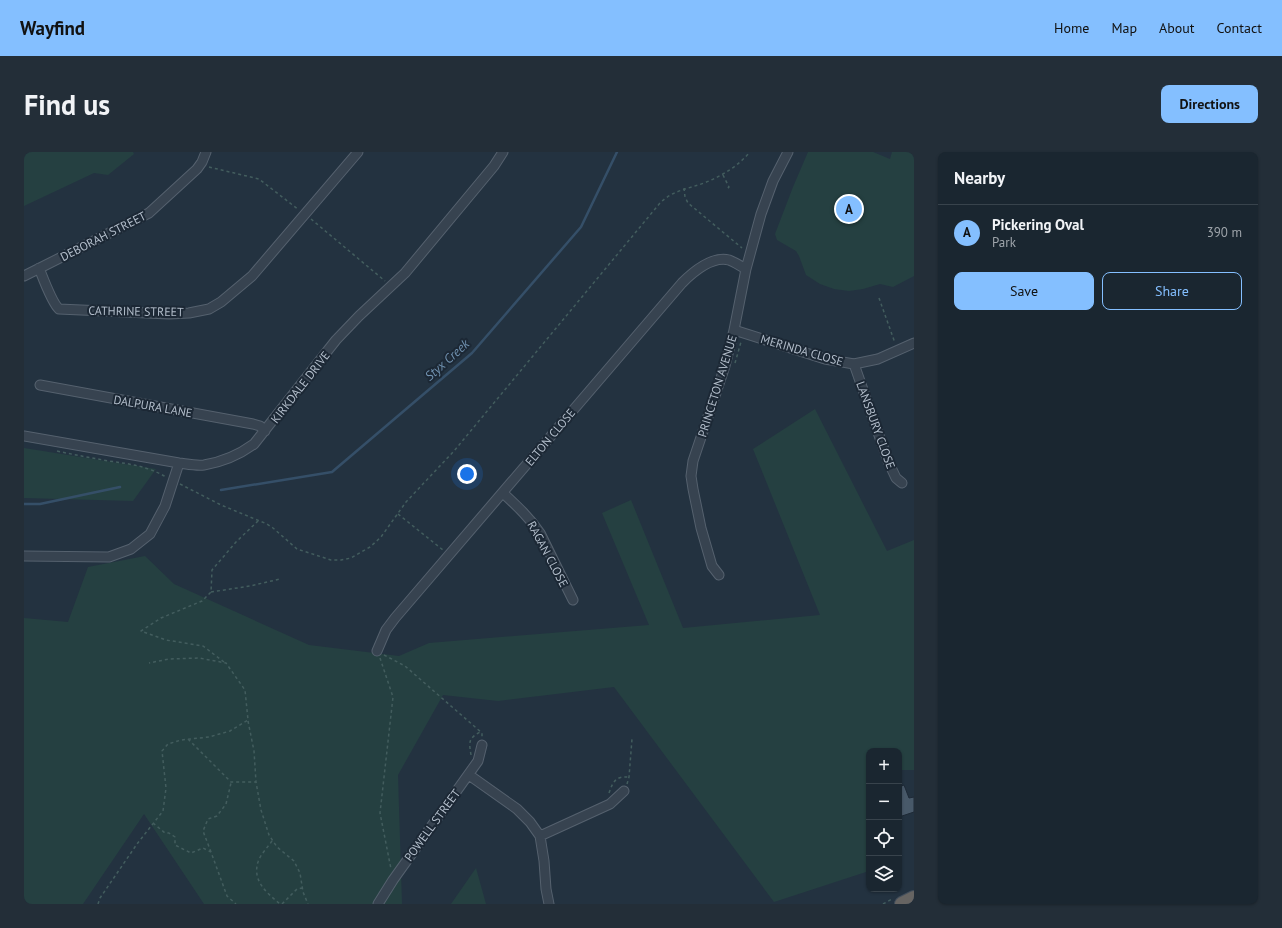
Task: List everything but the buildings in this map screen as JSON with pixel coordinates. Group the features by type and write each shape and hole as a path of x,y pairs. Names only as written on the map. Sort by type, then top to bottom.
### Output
{"highway":[{"path":"902,904 914,898"}],"street":[{"name":"DEBORAH STREET","path":"24,276 149,214 197,169 206,152"},
{"name":"CATHRINE STREET","path":"39,268 54,301 59,308 168,314 209,308 221,302 252,276 358,152"},
{"name":"KIRKDALE DRIVE","path":"24,436 178,463 203,465 239,455 254,444 265,431 336,340 405,273 494,166 503,152"},
{"name":"PRINCETON AVENUE","path":"719,575 712,566 708,553 693,488 691,476 693,461 725,366 746,269 761,214 773,181 788,152"},
{"name":"ELTON CLOSE","path":"377,651 386,630 395,618 682,283 704,265 719,260 727,260 746,269"},
{"name":"MERINDA CLOSE","path":"734,330 825,358 854,364 878,359 914,343"},
{"name":"LANSBURY CLOSE","path":"854,364 888,461 896,478 902,483"},
{"name":"DALPURA LANE","path":"40,385 253,424 260,426 265,431"},
{"path":"24,556 109,557 131,548 150,534 165,506 178,463"},
{"name":"RAGAN CLOSE","path":"503,493 526,514 540,533 572,600"},
{"name":"POWELL STREET","path":"378,904 393,880 478,762 482,745"},
{"path":"469,775 517,809 530,822 540,836 549,904"},
{"path":"540,836 610,804 624,791"}],"path":[{"path":"178,484 271,527 299,551 331,560 341,560 354,557 374,544 411,496 454,451 660,203 671,193 704,183 723,174 740,162 750,152"},
{"path":"199,165 259,178 305,214 391,286"},
{"path":"723,174 729,187 726,190"},
{"path":"684,188 685,197 688,203 742,248"},
{"path":"879,298 898,350"},
{"path":"733,366 737,359 741,342"},
{"path":"57,451 77,456 144,466 169,479"},
{"path":"398,514 445,551"},
{"path":"211,592 212,570 236,542 258,521"},
{"path":"280,579 250,586 211,592 202,601 161,618 141,631 166,640 203,646 226,663 246,690 248,720 254,751 256,782 261,810 272,841 294,861 300,873 302,888 308,904"},
{"path":"377,651 393,697 380,813 393,880"},
{"path":"377,651 405,666 482,733 482,745"},
{"path":"148,663 169,659 199,658 226,663"},
{"path":"98,904 100,898 137,844 163,810 166,788 162,751 168,744 180,740 209,737 230,731 248,720"},
{"path":"188,739 231,782 256,782"},
{"path":"624,791 629,777 632,739"},
{"path":"606,798 616,779 620,777 629,777"},
{"path":"231,782 226,804 217,816 208,819 203,831 227,896 236,904"},
{"path":"153,823 164,833 169,833 175,837 175,845 191,853 203,848 211,852"},
{"path":"272,841 258,861 256,875 262,888 281,904 297,889 302,888"}],"green space":[{"path":"24,152 133,152 134,154 108,175 94,173 24,206"},
{"path":"808,152 873,152 890,159 892,152 914,152 914,276 893,287 880,284 849,291 834,289 820,284 806,275 796,251 777,240 775,234"},
{"path":"815,409 887,551 914,540 914,770 902,770 902,748 866,748 866,872 774,902 614,687 498,701 443,695 398,775 402,904 204,904 144,814 83,904 24,904 24,618 68,622 88,567 145,556 174,584 309,645 399,656 429,643 649,625 602,513 631,500 683,628 820,615 753,449"},
{"path":"24,448 156,469 133,501 24,498"},
{"path":"476,868 486,904 451,904"}],"waterway":[{"name":"Styx Creek","path":"221,490 332,472 472,353 581,227 617,152"},
{"path":"24,504 40,504 120,487"}],"place":[{"name":"Pickering Oval","path":"849,209"}]}
